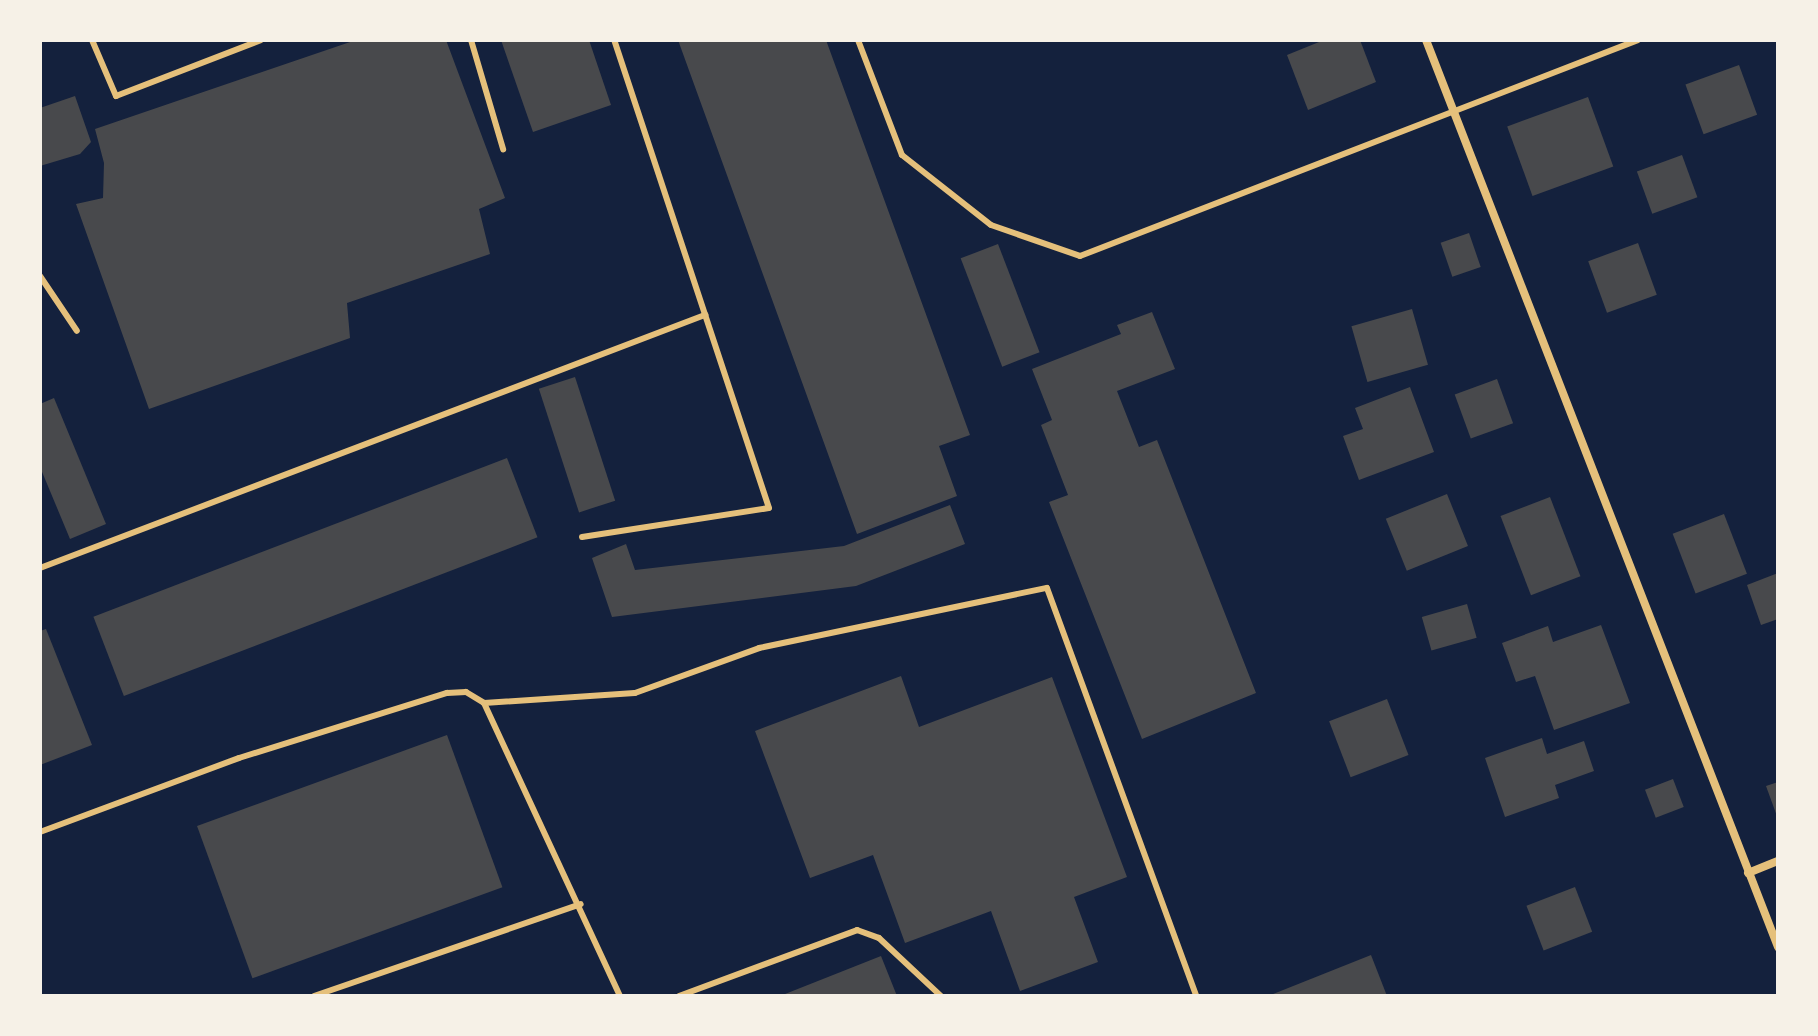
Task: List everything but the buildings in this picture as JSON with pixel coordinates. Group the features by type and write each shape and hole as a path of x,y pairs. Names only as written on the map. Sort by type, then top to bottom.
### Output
{"street":[{"path":"1426,40 1778,947"},
{"path":"1748,873 1778,861"}],"lane":[{"path":"92,40 116,96 261,40"},
{"path":"471,40 503,149"},
{"path":"582,537 769,508 614,40"},
{"path":"858,40 902,155 991,225 1080,256 1638,40"},
{"path":"40,276 77,331"},
{"path":"40,568 705,315"},
{"path":"484,703 635,693 759,648 1047,588 1196,996"},
{"path":"40,832 239,758 447,693 466,692 484,703 581,904 620,996"},
{"path":"314,996 581,904"},
{"path":"679,996 857,930 879,938 941,996"}]}
